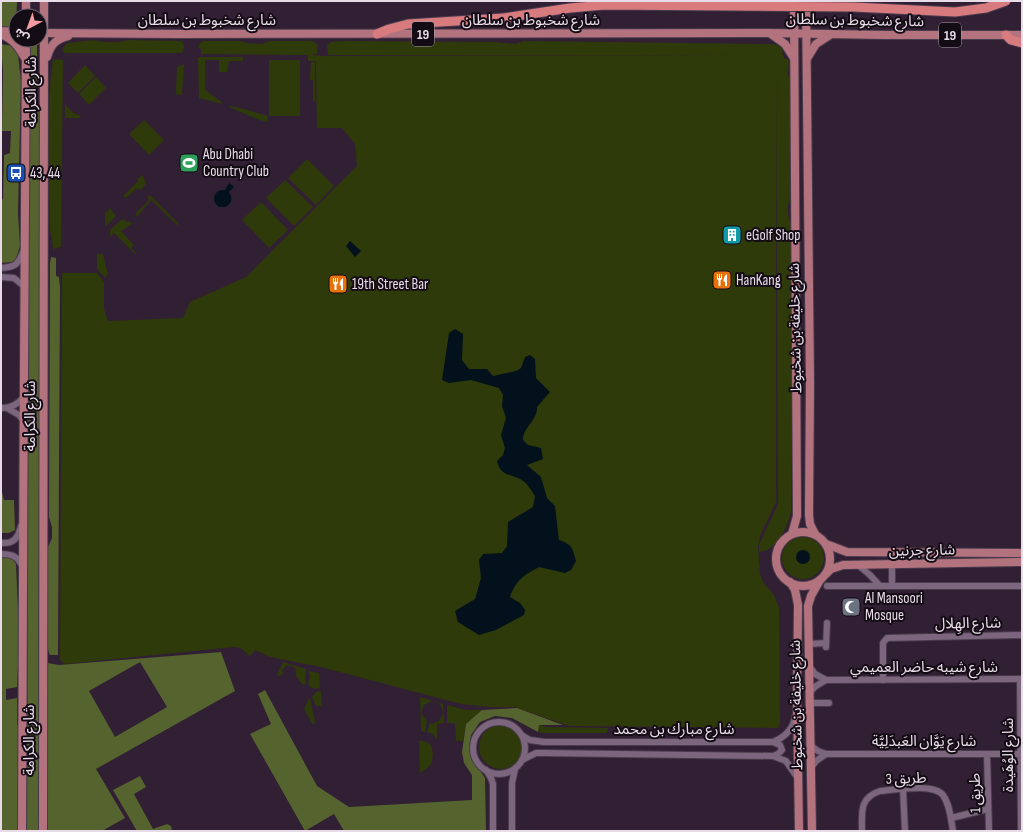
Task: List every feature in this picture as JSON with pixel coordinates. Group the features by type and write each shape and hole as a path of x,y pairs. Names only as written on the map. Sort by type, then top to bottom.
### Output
{"highway":[{"path":"377,34 408,24 504,18 570,8 604,5 854,7 955,12 986,8 1006,1"},
{"path":"1006,35 1011,40 1022,43"}],"main road":[{"name":"شارع خليفة بن شخبوط","path":"792,534 797,516 794,1"},
{"name":"شارع خليفة بن شخبوط","path":"806,1 810,383 809,515 810,524 815,534"},
{"path":"1,33 16,43 26,61"},
{"name":"شارع شخبوط بن سلطان","path":"48,33 770,33 1022,35"},
{"path":"770,33 785,44 791,51 795,60"},
{"path":"45,66 50,48 54,43 59,39 77,34"},
{"path":"807,60 816,44 822,39 833,34"},
{"name":"شارع الكرامة","path":"22,831 24,569 22,523 26,48"},
{"name":"شارع الكرامة","path":"42,831 45,66 43,48"},
{"path":"808,532 815,534 826,544 830,552 829,567 823,583 805,586 790,582 780,572 776,560 780,545 785,538 792,534 808,532"},
{"name":"شارع جرنين","path":"826,544 847,552 1022,553"},
{"name":"شارع جرنين","path":"826,574 837,566 856,564 1022,562"},
{"name":"شارع خليفة بن شخبوط","path":"790,582 795,590 798,605 797,700 799,831"},
{"name":"شارع خليفة بن شخبوط","path":"812,831 808,606 811,596 823,583"}],"street":[{"path":"1,268 15,265 20,261 24,251"},
{"path":"1,277 14,278 25,287"},
{"path":"4,408 17,404 24,396"},
{"path":"4,408 19,415 24,421"},
{"path":"1,543 13,542 22,523"},
{"path":"1,554 14,556 20,561 24,569"},
{"path":"856,564 870,575 880,586"},
{"path":"892,564 892,586"},
{"path":"867,586 871,579 870,575"},
{"path":"823,583 867,586 1022,586"},
{"path":"809,644 826,645 827,623"},
{"name":"شارع الهِلال","path":"883,680 883,643 887,638 1022,635"},
{"path":"810,667 818,677 826,680"},
{"path":"810,692 826,680"},
{"name":"شارع شيبه حاضر العميمي","path":"826,680 1021,680"},
{"name":"شارع الوُهَيدة","path":"1021,680 1021,831"},
{"path":"774,742 786,736 793,727 797,700"},
{"path":"810,703 829,703"},
{"path":"493,831 493,784 490,775 475,757 473,748 474,739 482,728 493,722 502,721 511,724 518,729 526,744 525,753 515,769 512,783 512,831"},
{"name":"شارع مبارك بن محمد","path":"523,736 530,740 544,742 774,742"},
{"path":"773,756 782,750 780,745 774,742"},
{"name":"شارع يَوَّان العَبدَلِيَّة","path":"811,746 826,754 1022,754"},
{"name":"شارع مبارك بن محمد","path":"522,760 536,753 773,756 782,758 789,763 799,780"},
{"path":"811,768 816,761 826,754"},
{"name":"طريق 1","path":"987,754 989,831"},
{"path":"486,770 501,774 515,769"},
{"name":"طريق 3","path":"862,831 862,807 864,801 874,793 880,791 926,788 940,792 944,796 948,805 953,831"},
{"path":"903,790 905,831"},
{"path":"951,818 988,809"}],"green space":[{"path":"1,1 17,1 17,8 8,8 8,27 1,27"},
{"path":"94,40 102,42 120,42 128,40 180,41 183,42 184,48 182,53 65,53 62,50 67,43"},
{"path":"203,41 241,41 246,43 262,44 269,41 313,41 318,45 317,54 311,55 325,56 771,56 328,55 327,46 330,42 344,41 494,42 516,44 523,41 774,44 784,48 782,52 784,58 789,60 788,74 790,81 790,200 788,210 789,221 792,227 791,512 787,525 776,543 771,548 759,552 759,545 778,504 776,68 776,502 760,536 758,547 760,574 763,582 774,595 779,608 780,723 778,728 569,726 515,707 490,707 461,704 321,667 270,657 255,650 250,656 240,648 234,647 65,664 60,660 62,273 97,273 104,282 104,309 108,321 183,318 190,302 246,277 357,166 355,144 342,128 317,128 316,61 308,61 308,55 201,54 201,49 198,48 200,43"},
{"path":"1,44 8,45 8,48 14,48 18,54 21,81 18,213 20,246 16,259 12,262 1,263 1,200 3,199 4,155 10,153 11,131 2,131 3,71"},
{"path":"29,48 37,48 37,90 40,128 38,831 27,831"},
{"path":"198,57 243,57 243,61 229,61 227,72 219,72 219,60 205,60 205,90 222,102 222,104 199,98"},
{"path":"53,59 63,60 61,247 53,249 50,231 48,145 49,101"},
{"path":"269,60 300,60 300,116 269,116"},
{"path":"311,62 315,62 315,101 313,101 313,80 310,80"},
{"path":"184,64 182,95 176,94 177,67"},
{"path":"85,65 95,76 78,93 68,83"},
{"path":"96,77 106,88 89,105 79,94"},
{"path":"65,104 73,113 81,116 80,118 65,118"},
{"path":"230,106 268,116 267,122 231,108"},
{"path":"144,120 164,140 149,155 129,134"},
{"path":"307,159 334,186 316,205 288,178"},
{"path":"143,175 146,184 141,190 137,188 126,198 123,196 138,181 137,179"},
{"path":"285,180 313,207 294,226 266,198"},
{"path":"147,196 151,196 179,224 177,225 151,200 137,217 135,214 149,200"},
{"path":"261,202 288,230 269,248 242,220"},
{"path":"110,208 116,216 105,227 105,214"},
{"path":"122,219 128,222 130,221 132,224 121,231 134,245 131,248 136,253 135,254 114,233 110,237 110,230"},
{"path":"97,254 103,254 108,274 105,278 97,269"},
{"path":"51,257 56,258 56,276 59,277 60,287 58,655 50,655 46,621 48,547 52,538 52,527 49,517"},
{"path":"1,488 4,500 14,500 15,530 9,533 1,533"},
{"path":"799,537 807,537 815,540 821,546 824,558 821,570 815,576 807,579 799,579 791,576 785,570 782,562 782,554 785,546 791,540"},
{"path":"1,557 11,557 16,564 20,627 17,687 6,689 6,700 17,698 17,724 19,727 17,831 1,831"},
{"path":"221,652 235,691 96,769 125,818 102,831 48,831 48,663 59,665","holes":["140,662 167,707 115,737 89,691"]},
{"path":"283,662 306,669 305,685 302,684 296,676 296,669 290,666 284,668 282,671 283,674 279,676 277,675"},
{"path":"308,671 319,673 320,687 316,689 310,687 308,682 310,677"},
{"path":"265,690 317,786 349,807 472,800 472,775 464,763 462,752 466,724 482,710 517,708 563,725 539,725 538,732 512,718 495,716 480,722 471,735 469,749 471,756 485,778 486,831 344,831 334,814 305,831 250,734 271,724 258,694"},
{"path":"321,691 322,706 316,706 312,697 316,692"},
{"path":"420,697 443,704 444,723 437,724 437,740 433,734 427,732 430,723 433,724 440,720 443,712 440,704 432,701 424,705 421,713 427,721 425,732 421,731"},
{"path":"309,698 315,722 313,725 304,709"},
{"path":"447,705 466,710 482,710 466,724 463,741 456,741 455,723 447,723"},
{"path":"501,725 513,729 519,735 523,747 519,759 513,765 501,769 489,765 483,759 479,747 483,735 489,729"},
{"path":"539,725 547,727 608,728 607,733 543,733 538,732"},
{"path":"419,740 430,745 433,753 430,765 420,773"},
{"path":"140,776 146,787 134,794 153,829 167,824 171,826 172,831 137,831 113,790"}],"water":[{"path":"229,183 234,187 229,192 231,199 230,203 225,207 219,207 215,203 214,197 220,190 225,190"},
{"path":"350,241 361,251 355,257 346,246"},
{"path":"455,329 463,334 462,360 469,369 487,369 493,376 516,371 521,368 525,357 530,355 535,359 536,378 550,392 537,407 537,412 525,431 523,440 528,445 541,448 543,459 527,465 541,477 547,498 555,506 559,540 569,545 574,553 576,561 571,570 565,573 539,567 525,576 515,586 510,597 520,603 525,610 524,615 496,630 479,635 458,622 455,611 475,599 481,578 479,560 483,554 502,553 507,546 508,522 533,507 535,496 525,482 504,473 497,461 503,455 505,448 501,435 506,418 502,406 503,395 499,388 471,380 449,383 442,380 449,333"},
{"path":"803,550 808,552 810,557 808,562 803,564 798,562 796,557 798,552"}],"place":[{"name":"Abu Dhabi Country Club","path":"189,163"},
{"name":"43, 44","path":"16,173"},
{"name":"eGolf Shop","path":"732,235"},
{"name":"HanKang","path":"722,280"},
{"name":"19th Street Bar","path":"338,284"},
{"name":"Al Mansoori Mosque","path":"851,607"}]}
